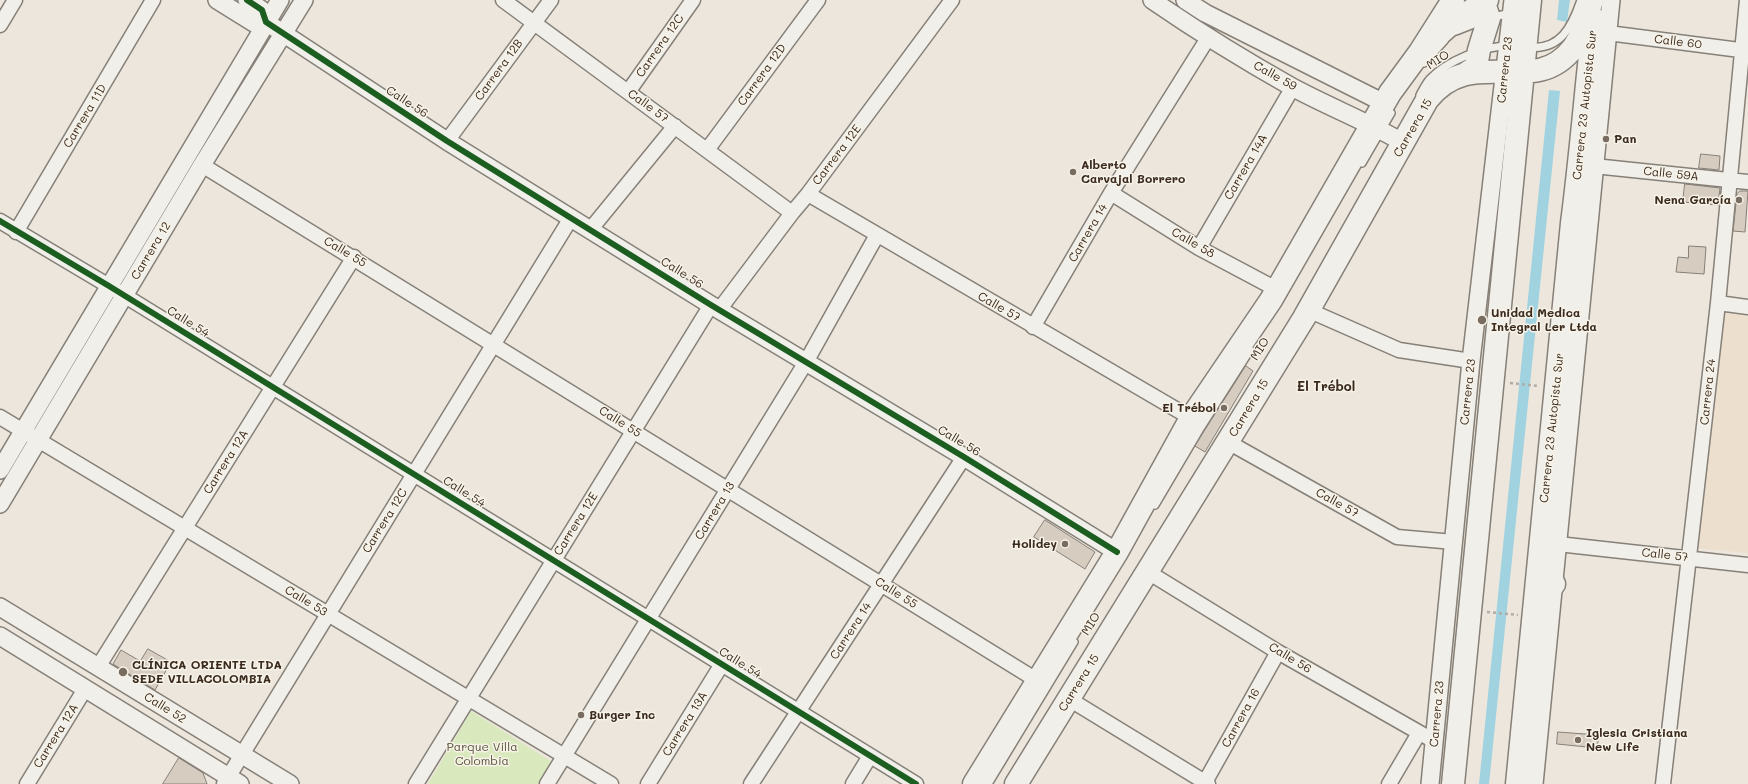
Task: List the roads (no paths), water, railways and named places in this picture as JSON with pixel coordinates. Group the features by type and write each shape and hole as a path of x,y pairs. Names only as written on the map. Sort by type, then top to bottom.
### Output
{"main road":[{"path":"1420,60 1453,0"},
{"name":"Carrera 15","path":"1016,784 1308,310 1400,138 1427,100 1443,84 1452,78 1468,72 1539,71 1554,65 1565,57 1573,48 1580,35 1592,0"},
{"name":"Carrera 23 Autopista Sur","path":"1517,784 1524,612 1544,513 1572,223 1589,167 1588,65 1596,0"},
{"path":"974,784 1117,552 1191,418 1278,290 1377,128 1389,106 1390,93 1452,23 1485,5"},
{"path":"1468,72 1476,67 1485,5"},
{"path":"1453,784 1516,46 1522,5"},
{"path":"1572,223 1592,201"},
{"path":"1544,513 1558,541"},
{"path":"1524,612 1554,584"}],"street":[{"path":"0,25 15,0"},
{"name":"Carrera 11D","path":"16,232 153,0"},
{"name":"Calle 56","path":"217,0 254,23 264,16"},
{"name":"Calle 56","path":"246,0 283,33 447,141 715,307 964,457 1117,552"},
{"name":"Carrera 12","path":"0,470 109,286 264,16 280,0"},
{"name":"Carrera 12","path":"0,504 202,165 304,0"},
{"name":"Calle 57","path":"503,0 535,22 792,213"},
{"name":"Carrera 12B","path":"447,141 551,0"},
{"name":"Carrera 12C","path":"628,92 693,0"},
{"name":"Carrera 12D","path":"707,150 818,0"},
{"name":"Carrera 12E","path":"416,784 633,431 715,307 808,194 952,0"},
{"name":"Calle 59","path":"1152,0 1202,34 1293,87 1400,138"},
{"name":"Calle 59","path":"1185,0 1204,13 1389,106"},
{"path":"1534,784 1592,201 1589,167 1608,33 1611,0"},
{"name":"Carrera 24","path":"1663,784 1718,303 1729,180 1744,50 1747,0"},
{"path":"1202,34 1204,13"},
{"name":"Calle 60","path":"1608,33 1744,50"},
{"name":"Carrera 14","path":"1033,327 1202,34"},
{"name":"Carrera 23","path":"1430,784 1471,361 1514,72"},
{"name":"Carrera 14A","path":"1199,248 1293,87"},
{"path":"590,230 675,126"},
{"name":"Calle 55","path":"202,165 354,257 1038,681"},
{"name":"Calle 59A","path":"1589,167 1748,182"},
{"name":"Calle 58","path":"1110,193 1199,248 1278,290"},
{"name":"Calle 57","path":"808,194 1033,327 1191,418"},
{"name":"Carrera 12C","path":"231,782 242,755 572,218"},
{"name":"Calle 54","path":"0,221 16,232 109,286 916,784"},
{"name":"Carrera 13","path":"547,784 806,362 877,235"},
{"name":"Carrera 12A","path":"98,667 354,257"},
{"path":"1718,303 1748,307"},
{"path":"1308,310 1399,350 1471,361"},
{"name":"Calle 53","path":"0,417 611,784"},
{"name":"Calle 57","path":"1228,442 1397,537 1454,542"},
{"name":"Carrera 14","path":"751,784 964,457"},
{"name":"Calle 57","path":"1558,541 1748,564"},
{"name":"Calle 56","path":"1148,572 1278,652 1434,741"},
{"name":"Calle 52","path":"0,607 290,784"},
{"path":"0,636 231,782"},
{"name":"Carrera 16","path":"1206,783 1278,652"},
{"name":"Carrera 13A","path":"648,784 722,664"},
{"name":"Carrera 12A","path":"26,784 85,689"},
{"path":"1069,699 1206,783"},
{"path":"1389,784 1419,733"},
{"path":"853,784 870,756"}],"lane":[{"name":"MIO","path":"1418,99 1428,80 1479,50 1494,46 1540,48 1552,44 1566,32 1581,0"},
{"path":"1485,5 1522,5"},
{"path":"1359,168 1377,128"},
{"path":"1379,170 1400,138"},
{"name":"MIO","path":"1153,509 1201,427 1254,343"},
{"name":"MIO","path":"988,784 1080,632"}],"water":[{"path":"1559,0 1570,0 1567,22 1557,20"},
{"path":"1549,90 1560,91 1489,784 1479,784"}],"place":[{"name":"Pan","path":"1606,139"},
{"name":"Alberto Carvajal Borrero","path":"1073,172"},
{"name":"Nena García","path":"1739,200"},
{"name":"Unidad Medica Integral Ler Ltda","path":"1482,320"},
{"name":"El Trébol","path":"1224,408"},
{"name":"Holidey","path":"1065,544"},
{"name":"CLÍNICA ORIENTE LTDA SEDE VILLACOLOMBIA","path":"123,672"},
{"name":"Burger Inc","path":"581,715"},
{"name":"Iglesia Cristiana New Life","path":"1578,740"}],"district":[{"name":"El Trébol","path":"1326,387"}],"park label":[{"name":"Parque Villa Colombia","path":"482,754"}]}
